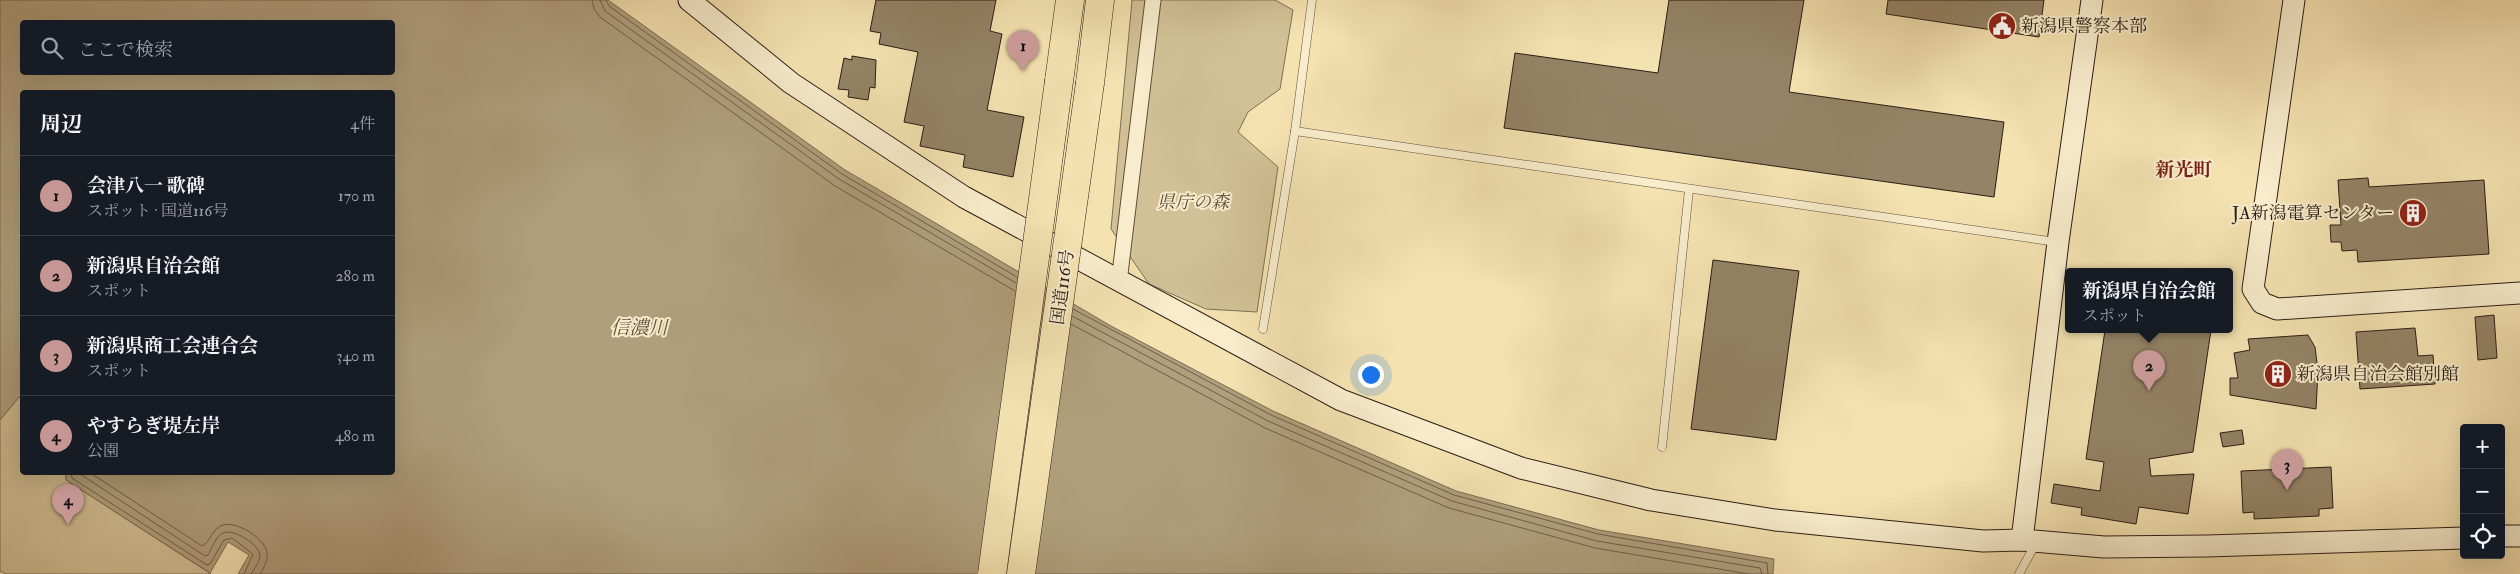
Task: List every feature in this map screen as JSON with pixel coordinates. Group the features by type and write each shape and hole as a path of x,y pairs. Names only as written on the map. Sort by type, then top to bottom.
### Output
{"highway":[{"name":"国道116号","path":"992,574 1070,0"},
{"name":"国道116号","path":"1021,574 1100,0"}],"street":[{"path":"689,0 791,83 956,192 1341,400 1521,468 1651,500 1775,520 1983,541 2029,541 2104,546 2198,546 2460,538"},
{"path":"1120,282 1153,0"},
{"path":"2029,541 2058,242 2092,0"},
{"path":"2294,0 2253,289 2262,303 2276,309 2520,293"},
{"path":"2505,536 2520,536"}],"lane":[{"path":"1263,329 1295,131 1312,0"},
{"path":"1295,131 1690,190 2058,242"},
{"path":"1662,447 1690,190"},
{"path":"2019,574 2029,541"}],"green space":[{"name":"県庁の森","path":"1132,0 1275,0 1293,10 1280,89 1248,112 1238,132 1278,167 1257,312 1206,309 1149,284 1111,229"},
{"path":"20,396 20,475 66,475 66,480 211,574 6,574 0,571 0,420"}],"water":[{"name":"信濃川","path":"0,0 608,0 845,170 1111,326 1273,411 1456,491 1599,530 1774,559 1773,574 238,574 249,555 228,542 210,573 66,480 66,475 395,475 395,90 20,90 20,396 0,420"}],"building":[{"path":"876,0 996,0 990,31 1002,34 987,110 1024,117 1013,177 963,167 965,155 920,146 924,126 904,122 918,52 879,44 881,33 870,31"},
{"path":"1669,0 1804,0 1789,92 2004,122 1994,197 1504,128 1515,53 1658,73"},
{"name":"新潟県警察本部","path":"1888,0 2044,0 2039,37 1886,14"},
{"path":"852,56 876,60 875,88 870,87 868,100 848,97 849,90 838,89 844,58 852,60"},
{"name":"JA新潟電算センター","path":"2368,178 2369,187 2484,180 2489,254 2358,262 2357,250 2342,251 2341,242 2331,242 2330,225 2341,225 2338,180"},
{"path":"1713,260 1799,271 1776,440 1691,429"},
{"path":"2494,315 2497,358 2478,360 2475,317"},
{"path":"2415,328 2418,356 2433,355 2435,384 2360,389 2356,332"},
{"path":"2105,333 2211,333 2193,452 2149,459 2151,476 2194,474 2188,514 2139,507 2136,524 2081,515 2082,508 2051,503 2054,484 2100,491 2104,462 2086,459"},
{"name":"新潟県自治会館別館","path":"2308,335 2315,347 2318,371 2316,409 2230,395 2230,378 2238,378 2234,353 2250,350 2248,339"},
{"path":"2242,430 2244,444 2223,447 2220,433"},
{"path":"2331,467 2333,508 2319,509 2319,516 2254,519 2254,512 2243,513 2241,471"}],"place":[{"name":"新潟県警察本部","path":"2002,26"},
{"name":"会津八一 歌碑","path":"1023,71"},
{"name":"JA新潟電算センター","path":"2413,213"},
{"name":"新潟県自治会館別館","path":"2278,374"},
{"name":"新潟県自治会館","path":"2149,391"},
{"name":"新潟県商工会連合会","path":"2287,490"},
{"name":"やすらぎ堤左岸","path":"68,525"}],"district":[{"name":"新光町","path":"2184,169"}]}
